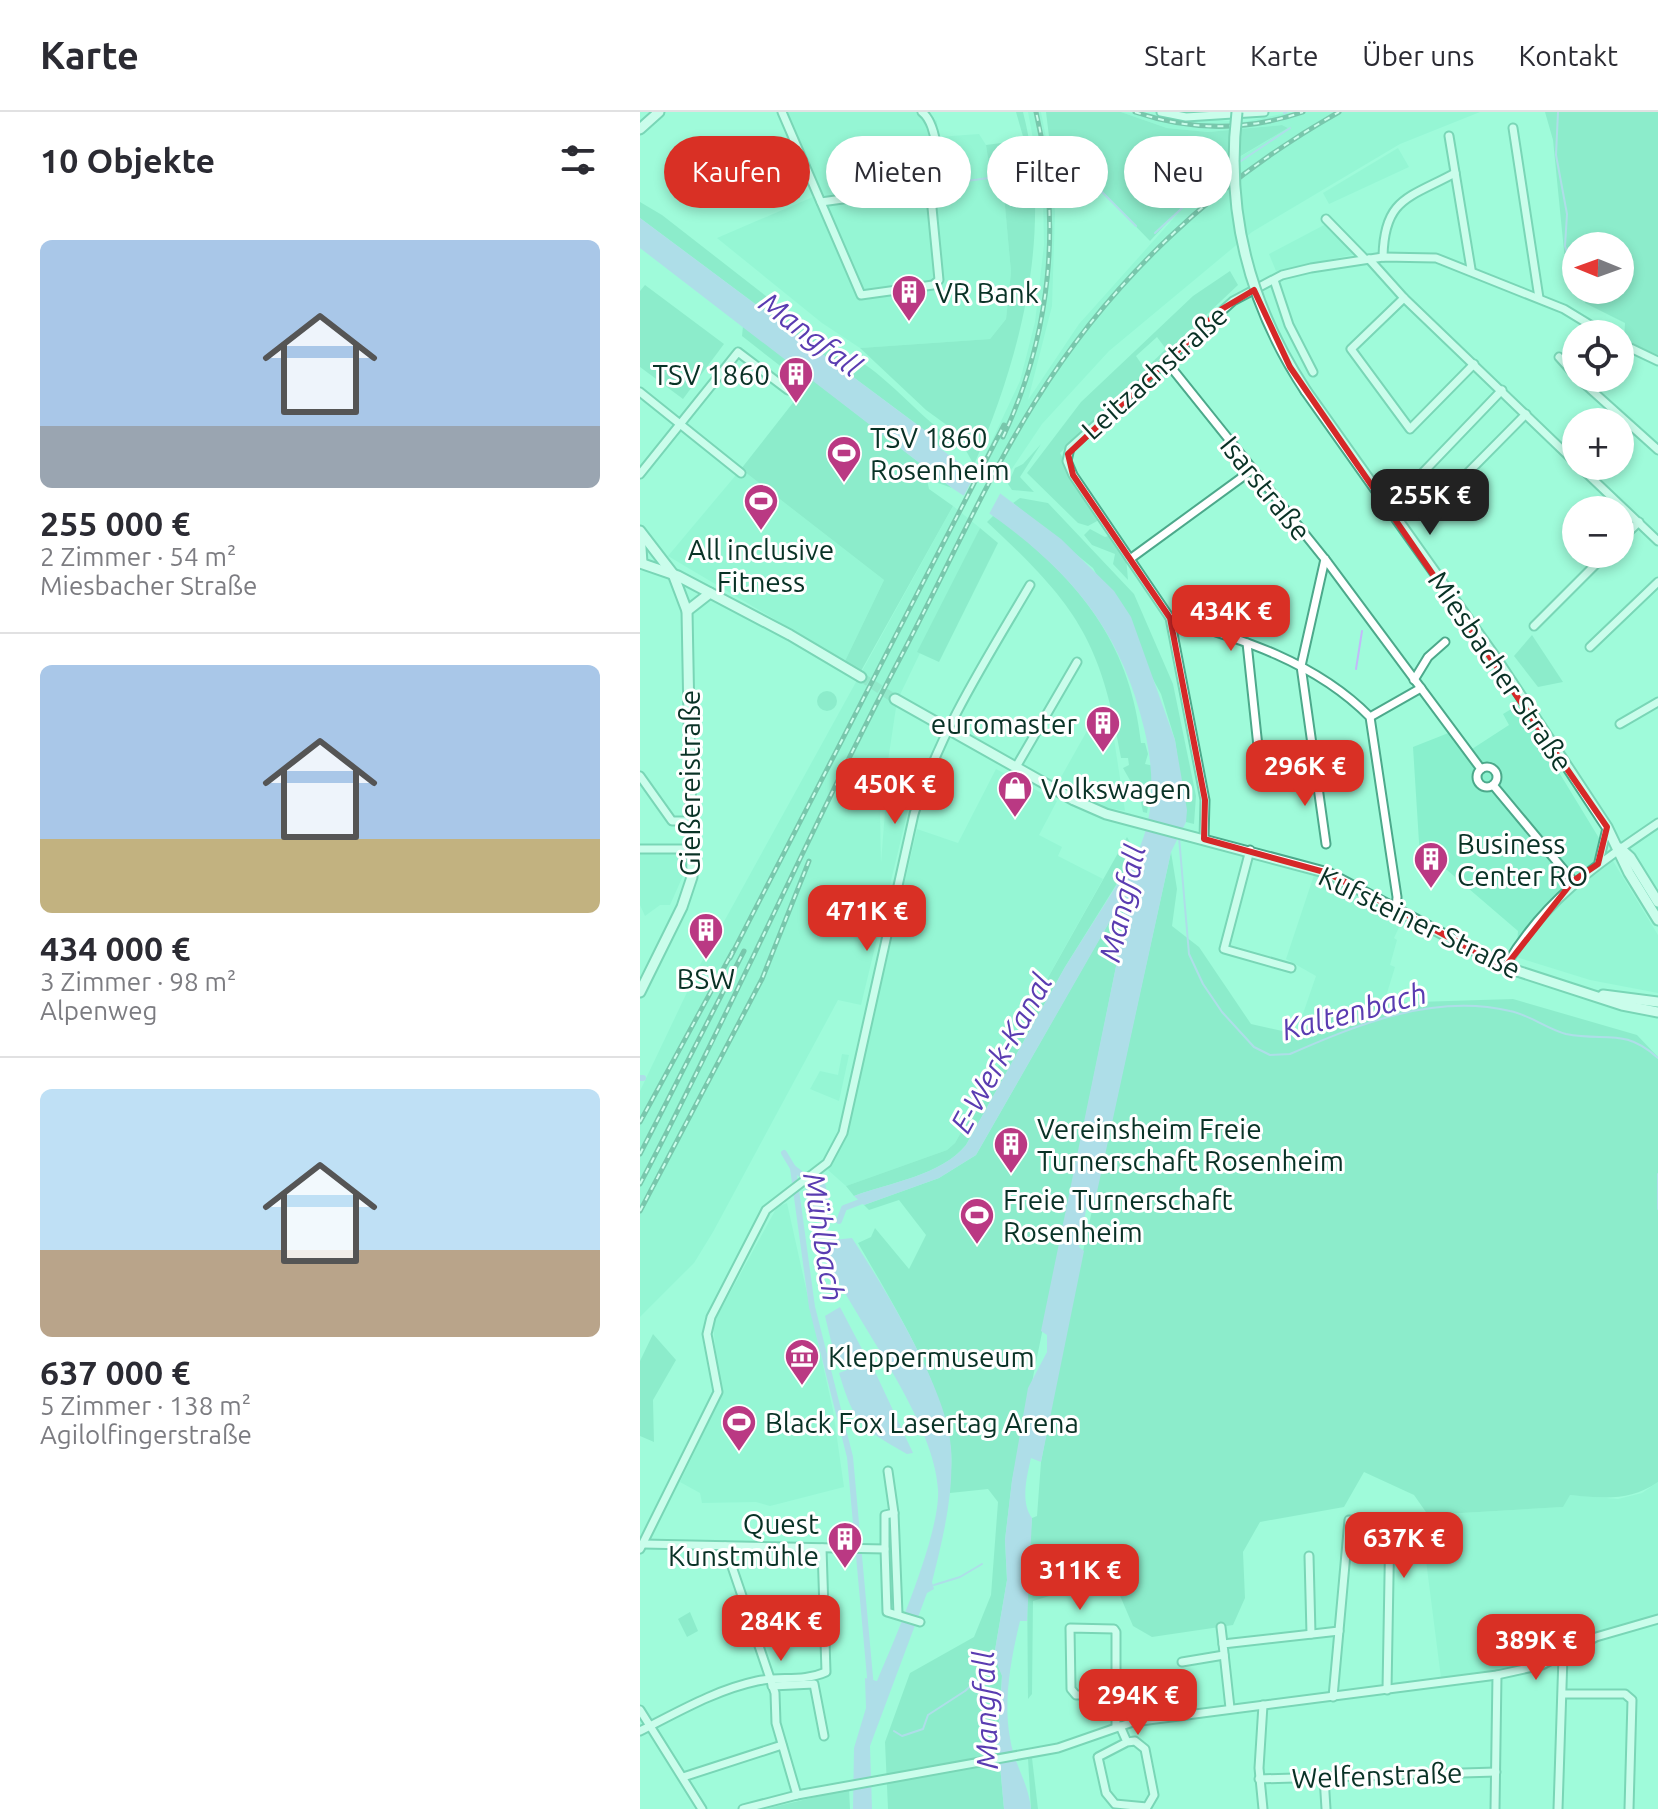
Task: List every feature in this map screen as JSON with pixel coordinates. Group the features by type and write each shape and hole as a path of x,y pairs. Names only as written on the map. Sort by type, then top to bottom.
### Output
{"main road":[{"path":"640,129 659,112"},
{"name":"Miesbacher Straße","path":"1237,112 1235,199 1254,290 1281,351 1306,391 1497,660 1658,902"},
{"path":"640,532 641,563 695,585 861,677"},
{"path":"640,532 673,574"},
{"name":"Gießereistraße","path":"673,574 687,611"},
{"name":"Gießereistraße","path":"640,992 690,890 693,821 687,611 695,585"},
{"path":"687,611 710,593"},
{"name":"Kufsteiner Straße","path":"895,699 1074,800 1137,822 1328,873 1505,967 1658,1012"},
{"name":"Miesbacher Straße","path":"1620,848 1623,861 1658,920"},
{"name":"Kufsteiner Straße","path":"1596,995 1658,1002"}],"street":[{"path":"782,112 861,295 933,285 939,280 932,208"},
{"path":"922,112 930,119 934,136"},
{"path":"1161,112 1186,117 1264,112"},
{"path":"1513,128 1539,298"},
{"path":"1449,136 1471,269"},
{"path":"1383,257 1388,215 1397,205 1455,173"},
{"path":"821,202 826,201"},
{"path":"1326,219 1562,449"},
{"name":"Leitzachstraße","path":"1199,838 1205,800 1170,618 1073,475 1068,454 1079,439 1233,301 1274,280 1311,268 1383,257 1436,258 1471,269 1539,298 1579,320"},
{"path":"1274,280 1289,325 1313,372"},
{"path":"1404,298 1351,349 1410,429 1474,364"},
{"path":"1634,350 1658,361"},
{"path":"640,474 738,352 788,390"},
{"path":"1559,357 1562,360"},
{"name":"Isarstraße","path":"1166,361 1325,559 1481,769"},
{"path":"1502,390 1409,487 1429,512 1526,414"},
{"path":"640,392 741,473"},
{"path":"1594,392 1658,450"},
{"path":"1130,559 1252,470"},
{"path":"1595,480 1658,541"},
{"path":"1634,527 1639,522"},
{"path":"1325,559 1301,666 1326,844"},
{"path":"1534,626 1592,568"},
{"path":"1590,647 1658,582"},
{"path":"885,1549 642,1543 718,1392 708,1324 766,1210 827,1163 843,1133 914,814 946,728 1030,585"},
{"path":"1170,618 1247,643 1301,666 1353,699 1370,717 1397,897 1396,909"},
{"path":"1414,680 1428,657 1445,642"},
{"path":"1247,643 1259,756 1263,761 1316,767"},
{"path":"1016,767 1077,662"},
{"path":"1370,717 1421,688"},
{"path":"1620,724 1658,702"},
{"path":"938,746 963,737"},
{"name":"Isarstraße","path":"1493,785 1484,787 1479,784 1477,774 1481,769 1487,767 1495,773 1493,785 1573,881"},
{"path":"640,776 672,821 693,821"},
{"path":"1505,967 1524,938 1573,881 1658,823"},
{"path":"1598,864 1607,827"},
{"path":"640,849 693,849"},
{"path":"1250,850 1224,949 1291,968"},
{"path":"888,1471 894,1513 900,1615"},
{"path":"894,1513 885,1515 887,1612 920,1622"},
{"path":"1333,1697 1349,1520 1390,1521 1387,1690"},
{"path":"725,1546 757,1630 771,1683 782,1745 797,1795"},
{"path":"640,1731 723,1691 803,1679 826,1672 822,1548"},
{"path":"1309,1556 1311,1634"},
{"path":"743,1809 797,1795 1071,1745 1118,1726 1230,1708 1497,1675 1542,1665 1604,1634 1658,1619"},
{"path":"1221,1627 1230,1708"},
{"path":"1116,1695 1076,1695 1071,1689 1070,1628 1114,1629 1118,1726 1127,1742"},
{"path":"1223,1644 1339,1631"},
{"path":"1182,1662 1224,1655"},
{"path":"1558,1809 1563,1656"},
{"path":"1495,1809 1497,1675"},
{"path":"771,1683 814,1684 824,1736"},
{"path":"1563,1694 1625,1694 1632,1700 1629,1809"},
{"path":"1263,1705 1259,1779 1263,1809"},
{"path":"640,1710 702,1809"},
{"path":"1135,1741 1145,1749 1154,1795 1153,1807 1108,1800 1098,1757 1127,1742 1135,1741"},
{"path":"683,1777 782,1745"},
{"name":"Welfenstraße","path":"1259,1779 1496,1772"},
{"path":"1324,1777 1326,1809"}],"highlighted area":[{"path":"1254,290 1290,367 1607,827 1598,864 1573,881 1505,967 1328,873 1204,839 1205,800 1170,618 1073,475 1068,454 1222,309"}],"shaded area":[{"path":"786,112 922,112 937,121 938,136 826,136 826,208 971,208 971,136 952,136 979,134 987,152 987,208 1005,208 1011,272 1006,319 990,339 860,348 822,323 717,238 787,208 810,208 810,198 815,196 810,182 810,136 794,136"},
{"path":"1016,112 1023,112 1028,136 1023,136"},
{"path":"1028,112 1041,112 1046,136 1032,136"},
{"path":"1046,112 1121,112 1167,128 1208,132 1282,125 1288,128 1232,161 1232,136 1124,136 1124,208 1181,208 1150,241 1108,198 1108,136 1049,136"},
{"path":"1121,112 1243,122 1291,112 1480,112 1400,144 1252,232 1109,351 1042,424 1003,482 980,466 1020,381 1035,322 1044,245 1043,208 1055,208 1052,306 1028,400 1079,324 1183,208 1232,208 1232,162 1288,128 1282,125 1208,132 1167,128"},
{"path":"1545,112 1658,112 1658,355 1634,344 1634,320 1619,320 1587,304 1634,304 1634,232 1562,232 1553,140"},
{"path":"1398,148 1409,167 1329,204 1323,193"},
{"path":"640,202 662,215 834,349 876,373 945,436 941,449 927,432 640,218"},
{"path":"1005,208 1035,208 1034,247 1018,336 1006,380 974,465 955,431 926,410 860,348 990,339 1006,319 1011,272"},
{"path":"640,218 927,432 941,449 1061,539 1114,591 1131,617 1175,740 1187,810 1186,822 1171,852 1095,1201 1089,1194 1079,1247 1084,1251 1041,1462 1031,1458 1026,1481 1026,1504 1032,1518 1027,1621 1020,1621 1007,1709 1012,1748 1031,1809 1004,1809 998,1743 1002,1676 994,1656 1007,1580 1005,1540 1028,1388 1047,1352 1047,1335 1041,1331 1121,942 1125,895 976,1155 939,1178 864,1205 854,1196 929,1171 956,1155 966,1145 1065,967 1137,853 1148,823 1151,792 1150,759 1144,728 1132,686 1116,650 1097,617 1048,561 640,248"},
{"path":"1326,224 1356,254 1276,271 1269,254"},
{"path":"1230,271 1238,285 1060,453 1099,520 1088,526 1078,523 1027,473 1081,402 1193,296","holes":["1157,337 1166,349 1145,369 1136,356"]},
{"path":"645,285 724,344 683,399 640,367 640,291"},
{"name":"TSV 1860 Rosenheim","path":"743,326 952,488 927,479 929,489 953,506 861,671 845,661 884,580 741,469 806,386 742,336"},
{"path":"1041,444 1020,477 1034,492 1012,490 1008,484 1015,468 1023,464"},
{"path":"741,469 884,580 845,661 668,556"},
{"path":"1020,498 1048,503 1134,594 1173,684 1196,796 1194,824 1186,822 1175,740 1161,694 1093,568 1013,503"},
{"path":"953,506 980,528 897,701 880,814 881,863 886,798 910,802 861,1005 838,1000 694,1263 640,1317 640,1091 700,965"},
{"path":"994,515 1050,562 1094,613 1111,641 1135,706 1141,743 1145,743 1148,754 1145,764 1154,766 1147,813 1143,812 1140,798 1123,768 1129,765 1128,758 1121,758 1104,682 1093,652 1079,625 1042,576 987,522"},
{"path":"980,528 998,543 939,662 917,652"},
{"path":"1090,529 1105,537 1111,535 1126,556 1128,580 1113,564 1115,554 1092,545 1084,535"},
{"path":"1532,635 1563,682 1538,687 1514,656"},
{"path":"827,691 834,694 837,701 834,708 827,711 820,708 817,701 820,694"},
{"path":"1518,705 1658,935 1658,993 1590,980 1516,957 1518,931 1447,870 1420,858 1413,747 1456,730 1472,749 1509,725 1503,714"},
{"path":"1101,706 1114,739 1125,811 1092,805 1056,786"},
{"path":"996,769 1057,801 1039,835 1062,847 1058,856 1103,879 955,1143 947,1150 846,1186 828,1170 849,1123 917,829 958,843"},
{"path":"1127,837 1136,853 1065,967 966,1145 956,1155 929,1171 854,1196 846,1186 947,1150 955,1143"},
{"path":"686,852 686,869 670,905 660,905 645,916 640,905 640,854"},
{"path":"1171,852 1177,889 1172,926 1199,947 1251,1024 1296,1034 1336,1015 1384,1003 1513,999 1637,1035 1658,1057 1658,1482 1626,1496 1570,1495 1563,1507 1428,1515 1414,1495 1364,1472 1344,1507 1260,1522 1243,1552 1245,1598 1233,1625 1152,1637 1133,1626 1112,1577 1033,1601 1032,1694 1028,1699 1027,1579 1032,1518 1037,1516 1041,1462 1067,1324"},
{"path":"1315,872 1403,919 1394,938 1397,940 1390,965 1395,967 1384,1003 1336,1015 1296,1034 1316,976 1286,959"},
{"path":"1125,894 1121,942 1012,1481 1005,1540 1007,1580 994,1656 1002,1675 998,1743 1004,1809 888,1809 885,1742 910,1673 974,1637 991,1595 998,1502 988,1489 950,1493 951,1450 936,1393 913,1340 858,1243 871,1237 875,1228 909,1269 926,1235 899,1200 869,1210 864,1205 939,1178 976,1155"},
{"path":"842,1054 849,1055 839,1101 810,1089 820,1071 838,1075"},
{"path":"814,1183 825,1183 830,1207 822,1209 823,1215 815,1216 806,1189"},
{"path":"787,1203 833,1410 844,1487 770,1506 756,1502 702,1503 700,1493 680,1482 720,1399 713,1324 777,1207"},
{"path":"852,1238 881,1283 927,1369 939,1398 951,1448 949,1499 932,1582 934,1589 927,1593 870,1746 872,1809 853,1809 854,1748 866,1708 865,1678 877,1681 905,1613 925,1558 937,1508 938,1489 923,1432 909,1402 826,1257 823,1241"},
{"path":"840,1307 865,1355 837,1366 825,1316"},
{"path":"653,1334 676,1360 653,1400 654,1442 640,1436 640,1361"},
{"path":"870,1361 913,1453 907,1454 879,1437 855,1415 839,1373"},
{"path":"1658,1482 1658,1615 1619,1625 1529,1664 1441,1678 1423,1537 1428,1515 1562,1507 1569,1495 1618,1499 1642,1493"},
{"path":"690,1612 698,1631 687,1637 678,1619"},
{"path":"1032,1758 1038,1809 1031,1809 1028,1759"},
{"path":"849,1789 850,1809 765,1809"}],"pier":[{"path":"977,471 1002,490 988,516 962,499"}],"waterway":[{"path":"1558,112 1556,155 1567,214 1566,232"},
{"path":"1238,163 1290,128"},
{"path":"971,180 987,178"},
{"path":"1108,198 1136,226"},
{"path":"1155,233 1182,208"},
{"path":"1356,669 1362,631"},
{"name":"Kaltenbach","path":"1179,837 1189,954 1203,984 1222,1012 1254,1047 1270,1055 1290,1054 1397,1014 1453,1006 1482,1006 1510,1011 1566,1034 1614,1037 1635,1042 1658,1058"},
{"name":"Mühlbach","path":"784,1153 793,1168 812,1307 850,1457 871,1688"},
{"path":"793,1168 818,1187"},
{"name":"Kaltenbach","path":"1658,1174 1658,1209"},
{"name":"E-Werk-Kanal","path":"839,1221 844,1208 865,1200"},
{"path":"934,1585 960,1577 982,1564"},
{"name":"Mangfall","path":"894,1731 902,1736 923,1729 928,1715 965,1691 999,1661"}],"tunnel":[{"path":"861,677 895,699"}],"railway":[{"path":"1003,437 1032,359 1047,277 1049,194 1036,112"},
{"path":"1135,112 1177,123 1219,126 1261,123 1303,112"},
{"path":"640,1184 872,712 984,491 1035,402 1097,315 1169,238 1250,170 1339,112"},
{"path":"730,958 1004,425"},
{"path":"640,1211 762,979 809,861"},
{"path":"640,1122 733,951"},
{"path":"640,1154 744,951"}],"place":[{"name":"VR Bank","path":"909,323"},
{"name":"TSV 1860","path":"796,405"},
{"name":"TSV 1860 Rosenheim","path":"844,484"},
{"name":"All inclusive Fitness","path":"761,532"},
{"name":"euromaster","path":"1103,754"},
{"name":"Volkswagen","path":"1015,819"},
{"name":"Business Center RO","path":"1431,890"},
{"name":"BSW","path":"706,961"},
{"name":"Vereinsheim Freie Turnerschaft Rosenheim","path":"1011,1175"},
{"name":"Freie Turnerschaft Rosenheim","path":"977,1246"},
{"name":"Kleppermuseum","path":"802,1387"},
{"name":"Black Fox Lasertag Arena","path":"739,1453"},
{"name":"Quest Kunstmühle","path":"845,1570"}]}
